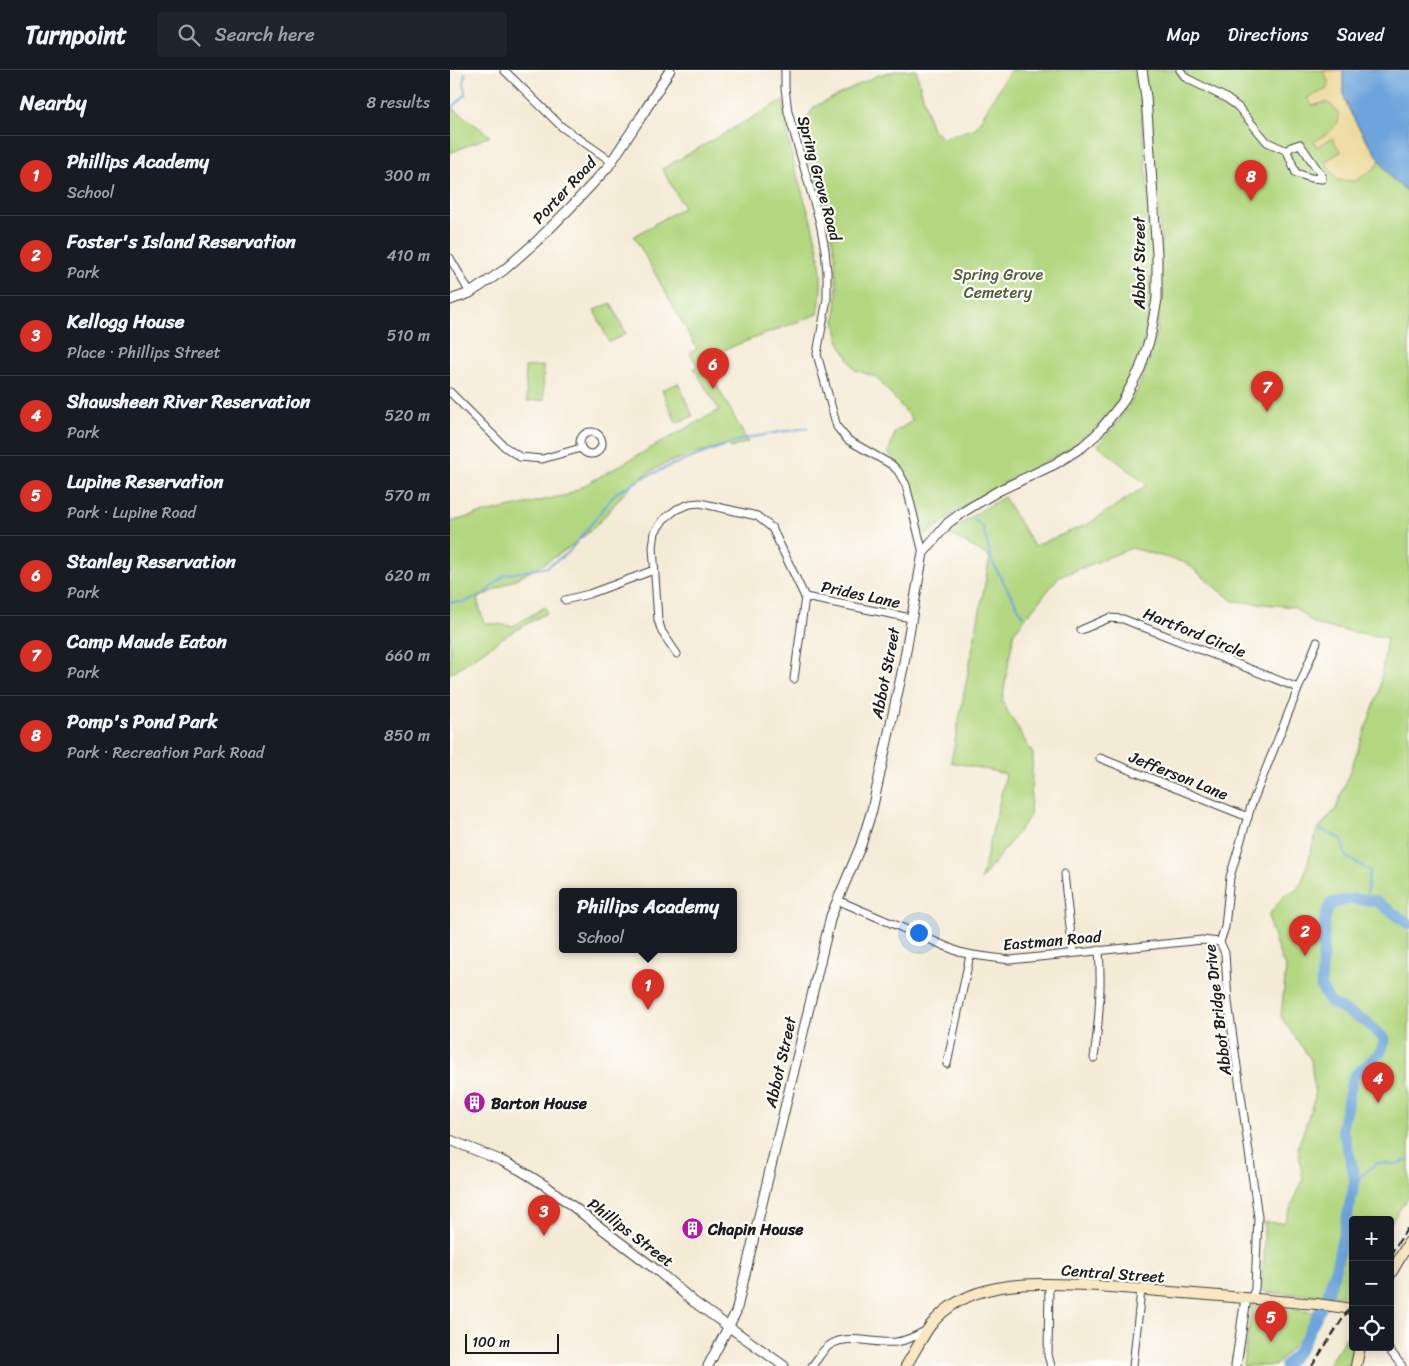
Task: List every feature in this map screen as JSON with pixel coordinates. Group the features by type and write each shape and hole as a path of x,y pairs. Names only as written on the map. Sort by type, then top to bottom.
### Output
{"main road":[{"path":"1394,1268 1409,1242"},
{"name":"Central Street","path":"906,1366 928,1330 946,1310 958,1301 979,1291 1006,1286 1049,1284 1141,1290 1317,1304 1349,1308"},
{"path":"1356,1366 1359,1351"}],"street":[{"path":"504,70 562,127 611,161"},
{"name":"Porter Road","path":"450,300 470,294 504,270 570,208 608,167 670,70"},
{"name":"Spring Grove Road","path":"785,70 788,112 820,223 825,250 827,299 817,354 826,391 837,427 842,435 887,461 902,477 906,485 922,553"},
{"name":"Abbot Street","path":"708,1366 736,1312 831,916 859,851 872,810 898,692 922,553 948,523 963,512 998,491 1055,464 1082,447 1096,434 1122,403 1140,369 1150,338 1157,299 1157,263 1146,97 1142,70"},
{"path":"1180,70 1186,78 1226,98 1238,107 1267,142 1286,151 1296,173 1322,179 1318,169 1300,144 1286,151"},
{"path":"450,258 470,294"},
{"path":"450,392 510,451 520,457 542,458 581,448"},
{"path":"677,654 662,632 658,620 653,547 655,532 664,519 677,509 690,504 700,503 757,516 772,528 805,597 794,679"},
{"path":"565,600 589,594 654,570"},
{"name":"Prides Lane","path":"805,597 911,618"},
{"name":"Hartford Circle","path":"1081,630 1109,618 1123,619 1298,688"},
{"name":"Abbot Bridge Drive","path":"1248,1299 1255,1290 1258,1217 1228,1002 1225,953 1220,942 1224,927 1230,877 1248,817 1317,642"},
{"name":"Jefferson Lane","path":"1100,758 1248,817"},
{"path":"1064,874 1073,953"},
{"name":"Eastman Road","path":"837,900 958,952 1010,960 1202,940 1220,942"},
{"path":"1094,1058 1100,1011 1099,950"},
{"path":"947,1064 970,955"},
{"name":"Phillips Street","path":"450,1140 465,1144 513,1166 546,1186 659,1272 694,1302 784,1366"},
{"path":"1049,1284 1048,1356 1051,1366"},
{"path":"1133,1366 1141,1290"},
{"path":"1236,1366 1248,1299"},
{"path":"812,1366 825,1348 836,1341 898,1342 928,1330"},
{"path":"1390,1351 1402,1366"}],"green space":[{"name":"Spring Grove Cemetery","path":"900,70 916,70 931,127 942,138 976,128 1010,70 1134,70 1140,96 1154,260 1152,295 1145,337 1136,367 1119,401 1080,443 972,501 926,535 923,533 916,500 909,481 904,471 888,453 895,432 913,420 876,377 855,370 839,342 835,320 837,294 835,255 827,213 811,168 804,124 814,107 878,75"},
{"path":"1145,70 1342,70 1343,87 1376,153 1393,180 1409,193 1409,1196 1394,1218 1394,1216 1349,1216 1349,1296 1271,1293 1264,1291 1261,1287 1264,1258 1264,1222 1284,1223 1303,1180 1298,1147 1315,1097 1311,1060 1281,1017 1286,968 1271,929 1269,915 1285,894 1296,890 1302,882 1317,830 1336,809 1379,692 1387,638 1316,625 1294,607 1233,601 1186,563 1132,548 1059,577 1014,632 1002,702 1033,754 1030,816 981,880 1006,774 951,762 990,557 948,533 1004,497 1034,546 1088,524 1147,485 1098,445 1120,419 1137,391 1149,360 1157,330 1161,240"},
{"path":"783,100 793,160 816,240 821,275 821,294 818,314 702,358 748,442 731,448 728,444 695,453 652,470 635,482 595,526 575,543 534,569 477,599 484,623 513,626 545,607 548,612 504,637 450,674 450,522 567,495 719,410 694,368 697,366 690,353 697,349 634,236 684,207 662,169"},
{"path":"450,106 490,136 450,153"},
{"path":"611,303 626,334 609,342 594,310"},
{"path":"543,366 544,400 527,401 525,367"},
{"path":"678,383 693,416 676,423 662,390"},
{"path":"1252,1305 1323,1313 1275,1366 1243,1366"},
{"path":"1349,1333 1349,1351 1352,1351 1349,1366 1327,1366"}],"sand":[{"path":"1343,70 1343,87 1347,106 1364,137 1380,159 1376,167 1356,181 1337,180 1325,161 1341,152 1332,138 1317,147 1314,142 1332,129 1339,119 1338,114 1326,102 1312,106 1307,98 1327,89 1328,81 1323,71"}],"water":[{"path":"1343,70 1409,70 1409,193 1393,180 1356,123 1345,101"}],"waterway":[{"path":"450,110 465,95 465,73"},
{"path":"450,602 464,602 484,594 504,575 547,567 568,553 616,493 645,477 743,439 808,428"},
{"path":"972,518 983,527 992,562 1023,616"},
{"path":"1320,829 1342,839 1345,856 1370,871 1366,900"},
{"path":"1285,1366 1300,1349 1327,1296 1336,1267 1355,1181 1342,1128 1353,1077 1381,1052 1385,1039 1366,1022 1330,1002 1321,987 1325,917 1331,903 1353,899 1376,901 1409,924"},
{"path":"1355,1181 1377,1163 1396,1164 1409,1160"}],"railway":[{"path":"1394,1249 1409,1226"},
{"path":"1312,1366 1351,1306"}],"place":[{"name":"Pomp's Pond Park","path":"1251,201"},
{"name":"Stanley Reservation","path":"713,389"},
{"name":"Camp Maude Eaton","path":"1267,412"},
{"name":"Foster's Island Reservation","path":"1305,956"},
{"name":"Phillips Academy","path":"648,1010"},
{"name":"Barton House","path":"475,1103"},
{"name":"Shawsheen River Reservation","path":"1378,1103"},
{"name":"Chapin House","path":"692,1229"},
{"name":"Kellogg House","path":"544,1236"},
{"name":"Lupine Reservation","path":"1271,1342"}]}
